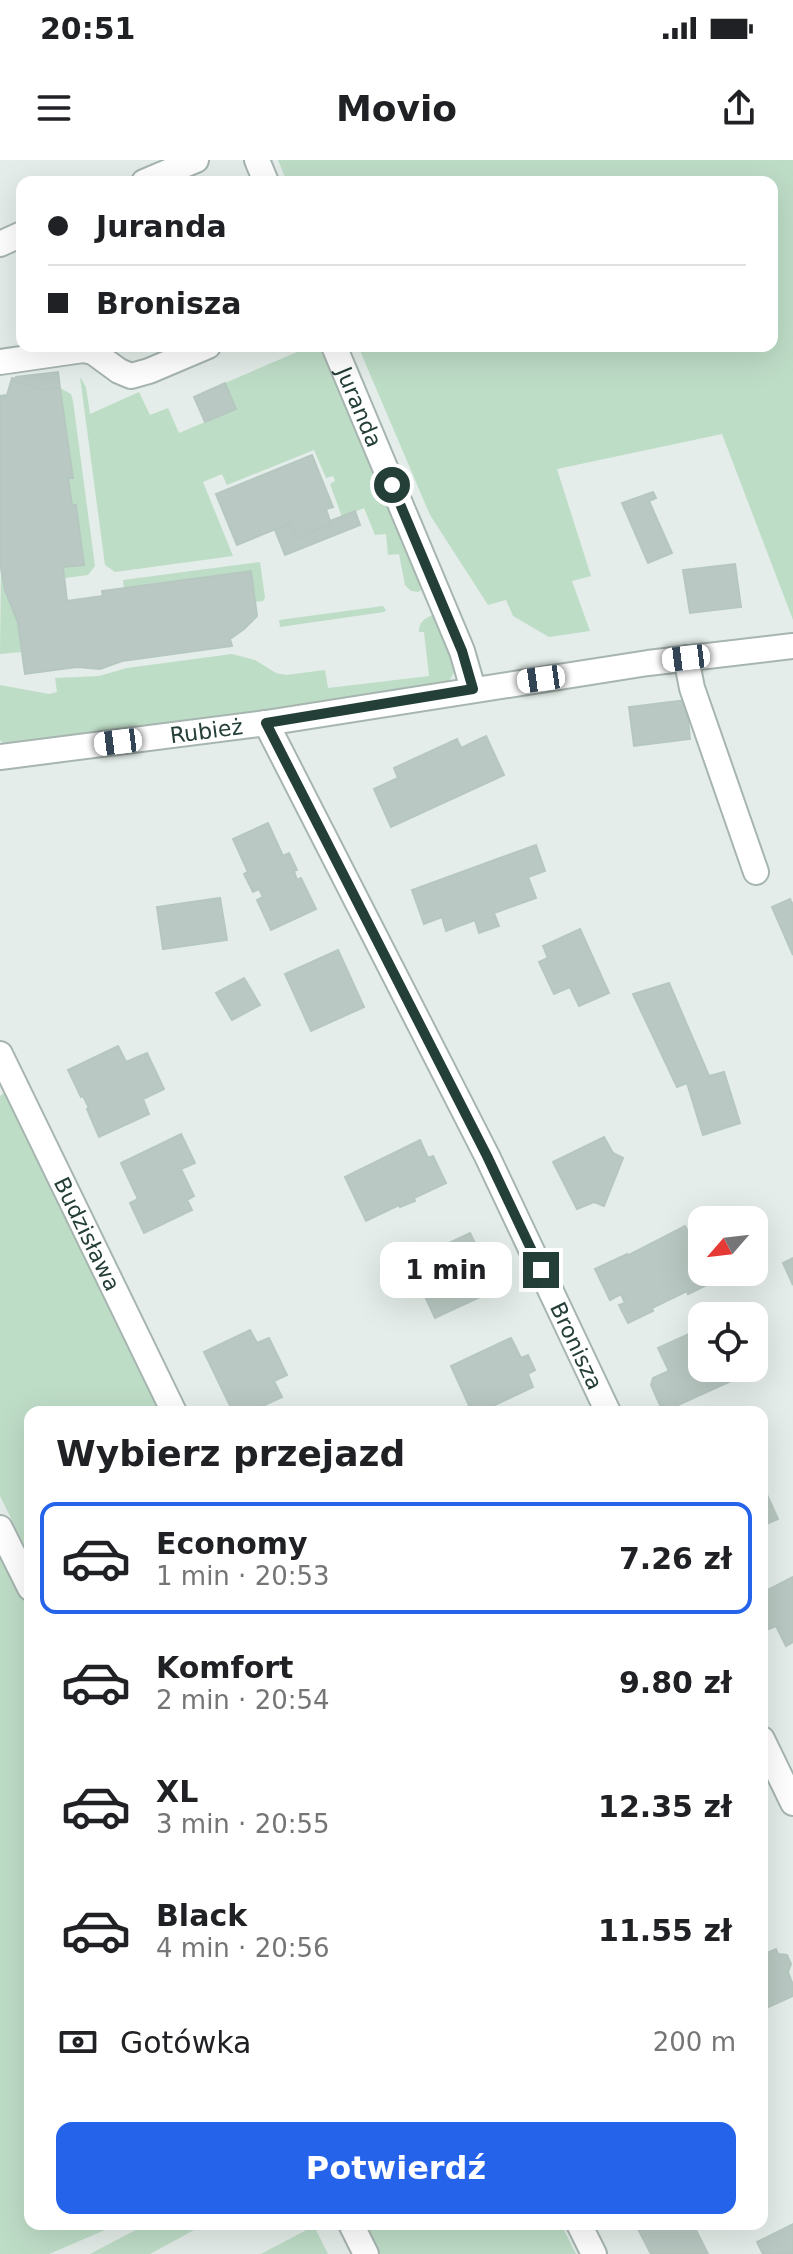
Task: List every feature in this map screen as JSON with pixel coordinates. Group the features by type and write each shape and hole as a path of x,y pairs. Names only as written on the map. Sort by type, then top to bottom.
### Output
{"street":[{"path":"158,176 196,160"},
{"path":"0,362 69,352"},
{"path":"93,352 131,376 194,352"},
{"name":"Juranda","path":"337,352 462,651 473,689"},
{"name":"Rubież","path":"0,757 266,723 473,689 793,646"},
{"path":"686,658 692,688 756,872"},
{"name":"Bronisza","path":"266,723 487,1156 605,1406"},
{"name":"Budzisława","path":"0,1054 171,1406"},
{"path":"0,1528 24,1576"},
{"path":"768,1751 793,1803"},
{"path":"354,2230 366,2254"},
{"path":"582,2230 594,2254"}],"green space":[{"path":"278,160 793,160 793,620 722,434 557,469 591,576 572,581 590,631 549,637 513,616 506,600 488,605 430,515 361,352 778,352 778,176 285,176"},
{"path":"297,352 326,352 423,586 419,592 411,591 405,585 399,554 388,555 386,534 375,535 364,508 342,517 330,484 335,481 333,476 326,478 314,450 227,485 222,474 203,482 233,556 115,572 105,565 80,377 86,387 90,414 139,392 150,415 168,408 179,433 236,409 225,383"},
{"path":"60,388 71,394 73,401 95,566 88,575 65,578 63,567 84,564 76,505 72,505 68,478 72,478"},
{"path":"260,562 263,601 124,588 123,580"},
{"path":"1,569 5,590 18,623 23,652 0,654"},
{"path":"383,606 384,612 280,627 279,620"},
{"path":"435,614 456,668 447,686 5,745 0,740 0,685 49,694 57,692 55,678 99,676 127,668 232,654 255,660 276,673 286,675 325,670 328,688 429,676 424,632 419,632 419,628 423,620"},
{"path":"4,1093 158,1406 24,1406 24,1545 0,1496 0,1096"},
{"path":"0,1550 24,1596 24,2230 105,2230 49,2254 0,2254"},
{"path":"136,2230 194,2230 150,2254 90,2254"},
{"path":"306,2230 316,2230 328,2254 261,2254"},
{"path":"364,2230 564,2230 576,2254 376,2254"}],"building":[{"path":"58,372 60,388 43,390 14,381 16,377"},
{"path":"12,378 43,390 60,388 73,478 68,478 72,505 76,505 84,565 63,567 67,601 103,596 102,591 251,571 257,616 230,639 232,646 122,661 100,669 77,667 25,674 18,623 5,590 0,563 0,396 7,395"},
{"path":"225,383 236,409 205,422 194,397"},
{"path":"312,455 333,507 326,509 331,524 296,538 290,523 237,545 216,494"},
{"path":"653,492 656,498 649,501 672,553 648,563 622,503"},
{"path":"355,511 360,525 285,555 275,530 290,523 296,538"},
{"path":"735,564 741,607 690,613 683,570"},
{"path":"686,700 690,739 634,746 629,707"},
{"path":"486,736 504,775 391,827 374,789 398,778 394,768 457,739 461,748"},
{"path":"268,823 283,856 289,853 297,870 294,871 297,880 301,878 316,909 271,930 257,900 263,897 259,889 253,892 233,839"},
{"path":"536,845 545,871 528,877 536,898 494,913 499,926 479,933 475,920 446,931 442,917 424,924 412,890"},
{"path":"220,898 227,940 163,949 157,907"},
{"path":"790,899 793,905 793,955 772,907"},
{"path":"580,929 609,993 579,1006 570,987 554,994 539,962 548,958 543,946"},
{"path":"338,950 364,1007 311,1031 285,974"},
{"path":"244,978 260,1005 232,1020 216,993"},
{"path":"669,983 709,1076 724,1072 740,1123 703,1135 687,1083 677,1087 633,994"},
{"path":"118,1046 126,1062 147,1053 164,1089 143,1099 149,1114 99,1137 89,1108 68,1070"},
{"path":"181,1134 195,1163 181,1169 194,1196 187,1200 192,1210 144,1233 130,1203 138,1199 121,1163"},
{"path":"604,1137 613,1153 623,1158 604,1206 594,1202 577,1209 553,1162"},
{"path":"420,1140 428,1158 433,1156 446,1183 414,1198 415,1201 366,1221 345,1177"},
{"path":"685,1226 688,1232 688,1286 705,1286 688,1294 687,1291 628,1323 619,1305 625,1303 621,1294 610,1300 595,1269"},
{"path":"470,1233 497,1289 435,1318 409,1262"},
{"path":"793,1258 793,1285 783,1263"},
{"path":"250,1330 257,1343 269,1338 287,1375 274,1381 282,1397 263,1406 230,1406 204,1352"},
{"path":"688,1334 688,1382 729,1382 676,1406 660,1406 651,1385 653,1378 669,1371 658,1348"},
{"path":"511,1338 521,1358 528,1355 535,1370 528,1374 533,1387 493,1406 469,1406 451,1366"},
{"path":"768,1497 778,1519 768,1523"},
{"path":"793,1577 793,1642 786,1646 776,1626 768,1627 768,1590"},
{"path":"776,1949 778,1954 787,1955 791,1964 788,1972 793,1996 768,2007 768,1952"},
{"path":"793,2224 793,2254 763,2254 757,2242"},
{"path":"639,2230 696,2230 708,2254 651,2254"}],"route":[{"path":"392,485 462,651 473,689 266,723 487,1156 541,1270"}]}
